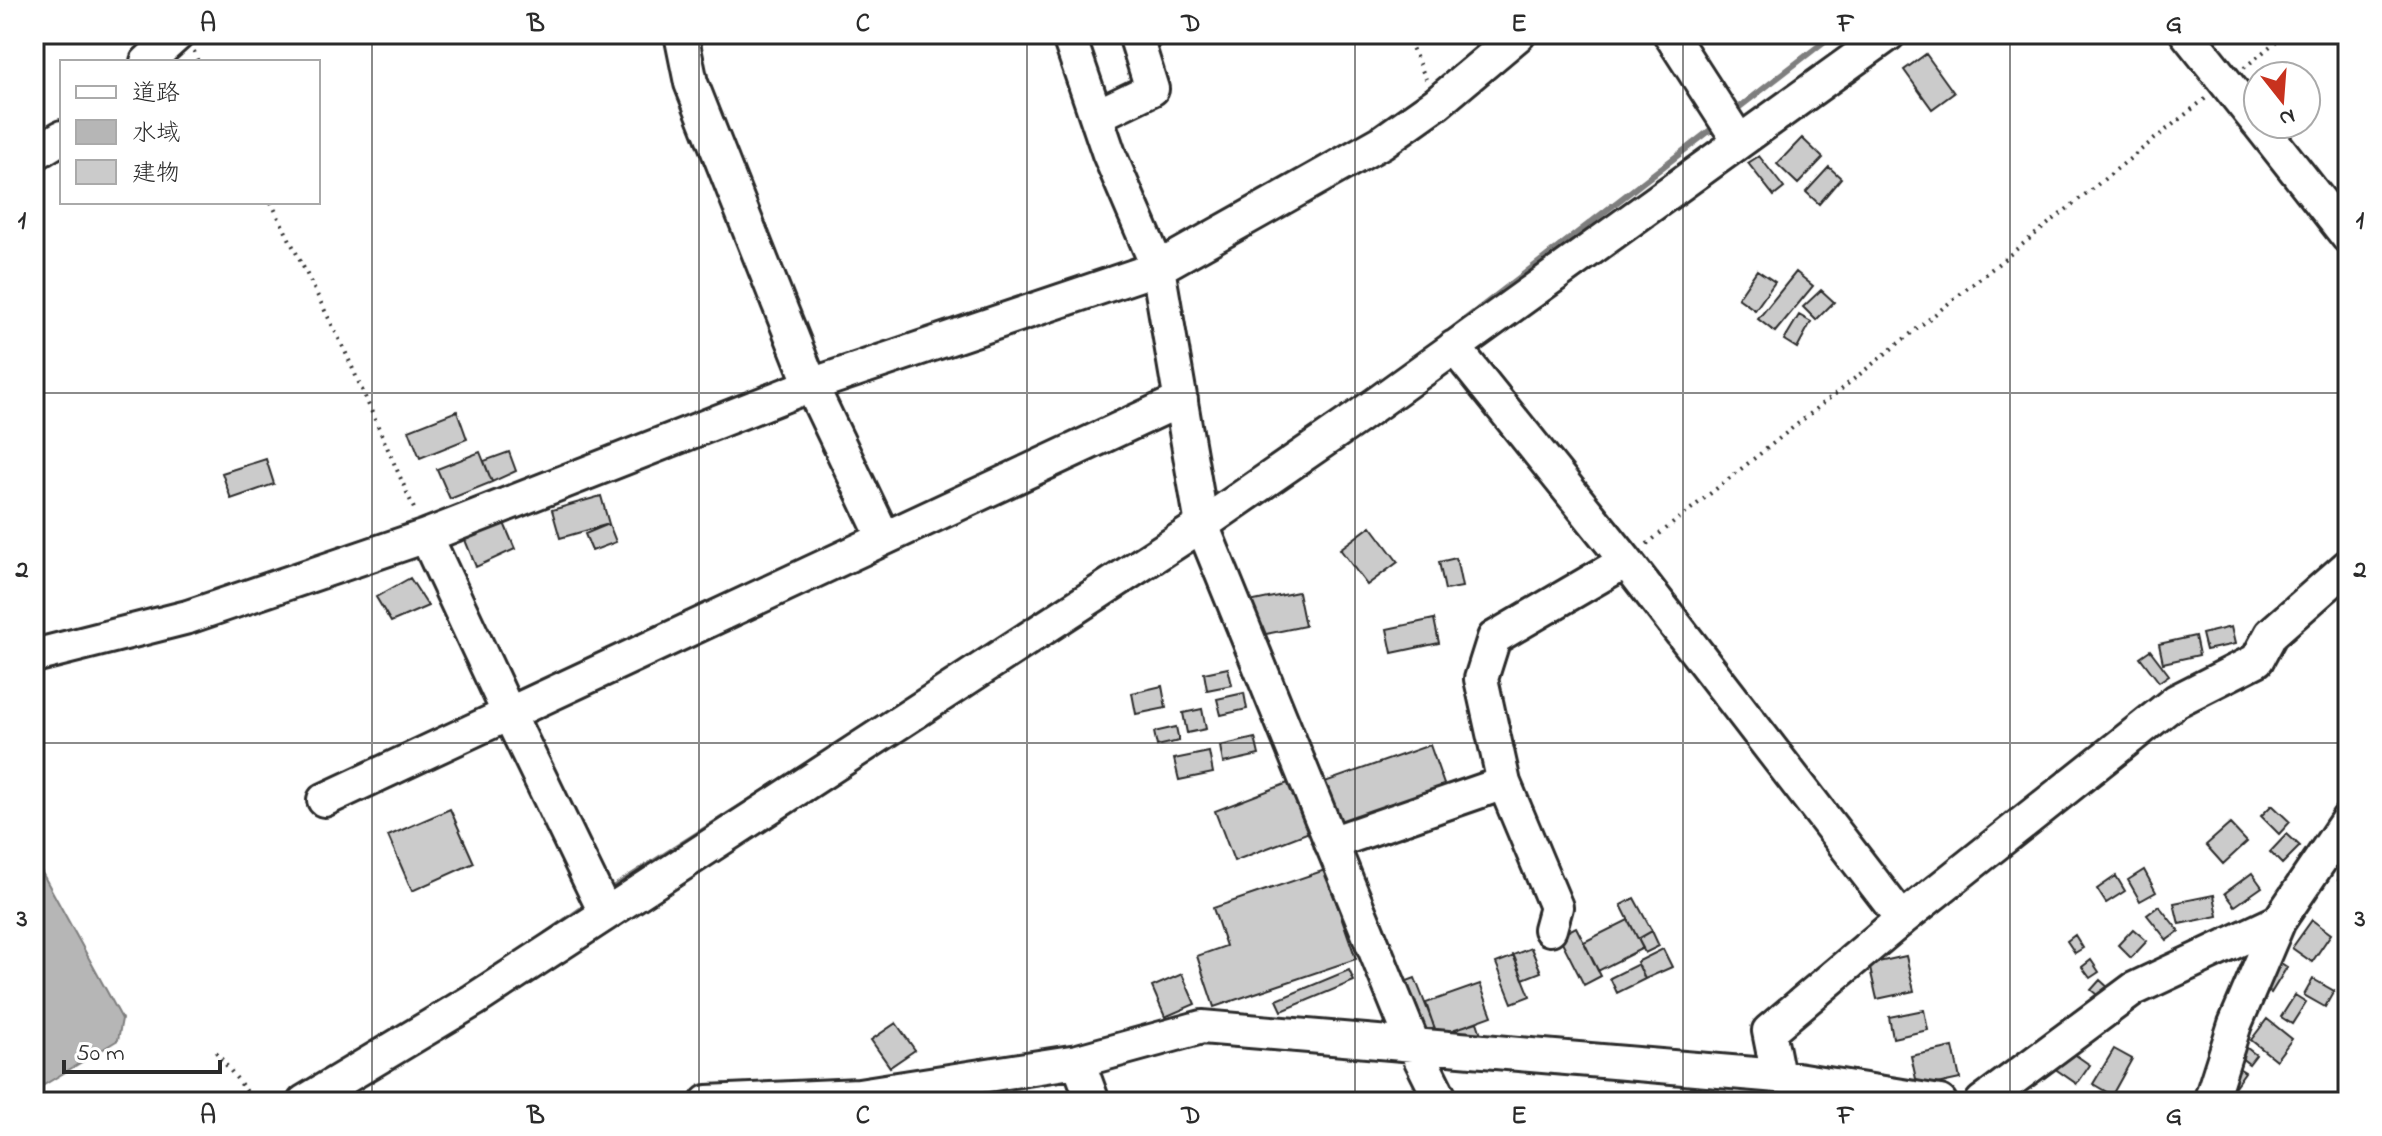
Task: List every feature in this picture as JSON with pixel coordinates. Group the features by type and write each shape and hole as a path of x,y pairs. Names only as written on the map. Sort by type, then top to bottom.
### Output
{"street":[{"path":"149,60 178,34"},
{"path":"681,34 691,83 811,385 884,538"},
{"path":"1068,34 1109,154 1158,268 1202,525 1414,1046 1442,1102"},
{"path":"1096,116 1152,89 1137,41 1146,34"},
{"path":"34,656 188,617 426,536 811,385 1158,268 1382,142 1437,103 1519,34"},
{"path":"1670,34 1739,141"},
{"path":"304,1102 474,1000 1202,525 1889,34"},
{"path":"2187,34 2242,104"},
{"path":"34,154 60,138"},
{"path":"2271,140 2348,237"},
{"path":"1454,347 1626,561 1902,919"},
{"path":"324,800 1181,400"},
{"path":"426,536 605,912"},
{"path":"1550,929 1556,907 1504,783 1481,679 1494,638 1626,561"},
{"path":"1778,1076 1769,1031 1902,919 2176,701 2257,660 2271,634 2348,566"},
{"path":"1331,843 1504,783"},
{"path":"2210,1102 2235,1024 2279,921 2348,819"},
{"path":"1982,1102 2134,989 2279,921"},
{"path":"707,1102 859,1095 1078,1061 1202,1027 1778,1076 1940,1102"},
{"path":"1078,1061 1093,1102"}],"path":[{"path":"1406,34 1437,103"},
{"path":"1626,561 2285,34"},
{"path":"272,204 345,351 426,536"},
{"path":"216,1052 255,1102"}],"water":[{"path":"34,858 122,1019 118,1040 34,1091"}],"building":[{"path":"1926,54 1954,93 1932,109 1904,70"},
{"path":"1802,138 1823,158 1798,184 1777,164"},
{"path":"1759,156 1784,188 1774,196 1748,163"},
{"path":"1829,167 1841,178 1819,204 1806,192"},
{"path":"1757,270 1775,282 1755,310 1738,298"},
{"path":"1796,272 1813,286 1775,332 1758,319"},
{"path":"1821,290 1834,302 1816,320 1803,307"},
{"path":"1799,315 1811,322 1797,348 1784,340"},
{"path":"457,411 467,439 420,458 409,430"},
{"path":"480,452 492,482 450,499 437,469"},
{"path":"509,452 516,471 492,482 484,461"},
{"path":"266,459 274,484 231,499 222,473"},
{"path":"601,496 609,524 560,538 552,510"},
{"path":"504,523 515,549 476,567 465,540"},
{"path":"609,524 616,542 592,551 585,534"},
{"path":"1371,526 1398,562 1367,585 1340,549"},
{"path":"1456,558 1462,587 1445,590 1439,562"},
{"path":"410,578 428,606 391,622 376,597"},
{"path":"1298,592 1305,626 1256,636 1249,602"},
{"path":"1434,619 1439,643 1392,653 1387,629"},
{"path":"2231,627 2235,644 2206,650 2202,634"},
{"path":"2195,636 2199,655 2163,663 2159,644"},
{"path":"2150,650 2169,675 2159,682 2140,657"},
{"path":"1228,668 1232,685 1207,690 1204,673"},
{"path":"1162,686 1166,708 1136,714 1132,693"},
{"path":"1244,693 1247,709 1221,715 1217,699"},
{"path":"1202,709 1206,729 1187,733 1183,713"},
{"path":"1176,727 1179,741 1157,746 1154,732"},
{"path":"1255,738 1259,755 1223,763 1220,746"},
{"path":"1430,745 1447,793 1336,833 1319,784"},
{"path":"1209,752 1213,773 1179,780 1174,759"},
{"path":"1293,781 1312,831 1234,861 1215,811"},
{"path":"2272,805 2290,822 2279,834 2261,816"},
{"path":"450,809 474,863 412,891 388,836"},
{"path":"2230,824 2247,842 2223,864 2206,845"},
{"path":"2287,834 2300,846 2282,864 2270,852"},
{"path":"2348,868 2348,887 2338,880"},
{"path":"1325,870 1356,959 1214,1007 1197,956 1226,946 1213,908"},
{"path":"2144,870 2156,892 2140,901 2128,880"},
{"path":"2252,873 2262,887 2235,906 2225,893"},
{"path":"2116,876 2125,891 2106,903 2097,889"},
{"path":"2214,895 2218,916 2179,924 2174,903"},
{"path":"1634,898 1652,931 1638,939 1621,905"},
{"path":"2159,906 2179,931 2167,940 2147,915"},
{"path":"1628,920 1643,948 1598,971 1584,942"},
{"path":"2312,920 2331,934 2312,962 2292,948"},
{"path":"1576,927 1601,976 1584,985 1559,936"},
{"path":"2133,929 2147,941 2131,958 2118,945"},
{"path":"1652,931 1659,946 1645,953 1638,939"},
{"path":"2075,935 2083,948 2075,953 2067,941"},
{"path":"1531,948 1541,972 1523,979 1513,955"},
{"path":"1663,949 1672,967 1645,979 1637,962"},
{"path":"1514,956 1530,996 1512,1003 1496,963"},
{"path":"1906,956 1914,991 1877,999 1869,964"},
{"path":"2272,957 2287,967 2271,993 2255,983"},
{"path":"2091,960 2099,972 2090,978 2082,967"},
{"path":"1638,964 1645,979 1617,993 1610,978"},
{"path":"1349,970 1354,981 1282,1011 1277,1000"},
{"path":"1182,974 1195,1004 1165,1017 1152,987"},
{"path":"1415,978 1436,1031 1419,1037 1399,984"},
{"path":"2313,979 2334,991 2325,1007 2304,995"},
{"path":"2100,980 2111,990 2102,999 2091,990"},
{"path":"1480,984 1492,1016 1437,1036 1426,1003"},
{"path":"2295,995 2306,1002 2292,1024 2281,1017"},
{"path":"1924,1010 1928,1030 1893,1038 1889,1017"},
{"path":"2267,1019 2292,1039 2276,1060 2251,1040"},
{"path":"1477,1022 1482,1037 1459,1044 1455,1029"},
{"path":"896,1023 915,1050 890,1067 871,1040"},
{"path":"2238,1041 2256,1055 2249,1064 2231,1050"},
{"path":"1953,1047 1960,1079 1918,1088 1911,1056"},
{"path":"2067,1049 2090,1065 2077,1084 2054,1068"},
{"path":"2114,1049 2132,1059 2112,1095 2093,1084"},
{"path":"2232,1064 2245,1072 2233,1089 2221,1081"}],"waterway":[{"path":"1732,113 1834,34"},
{"path":"1428,348 1717,125"},
{"path":"605,893 798,770"},
{"path":"546,934 589,904"}]}
